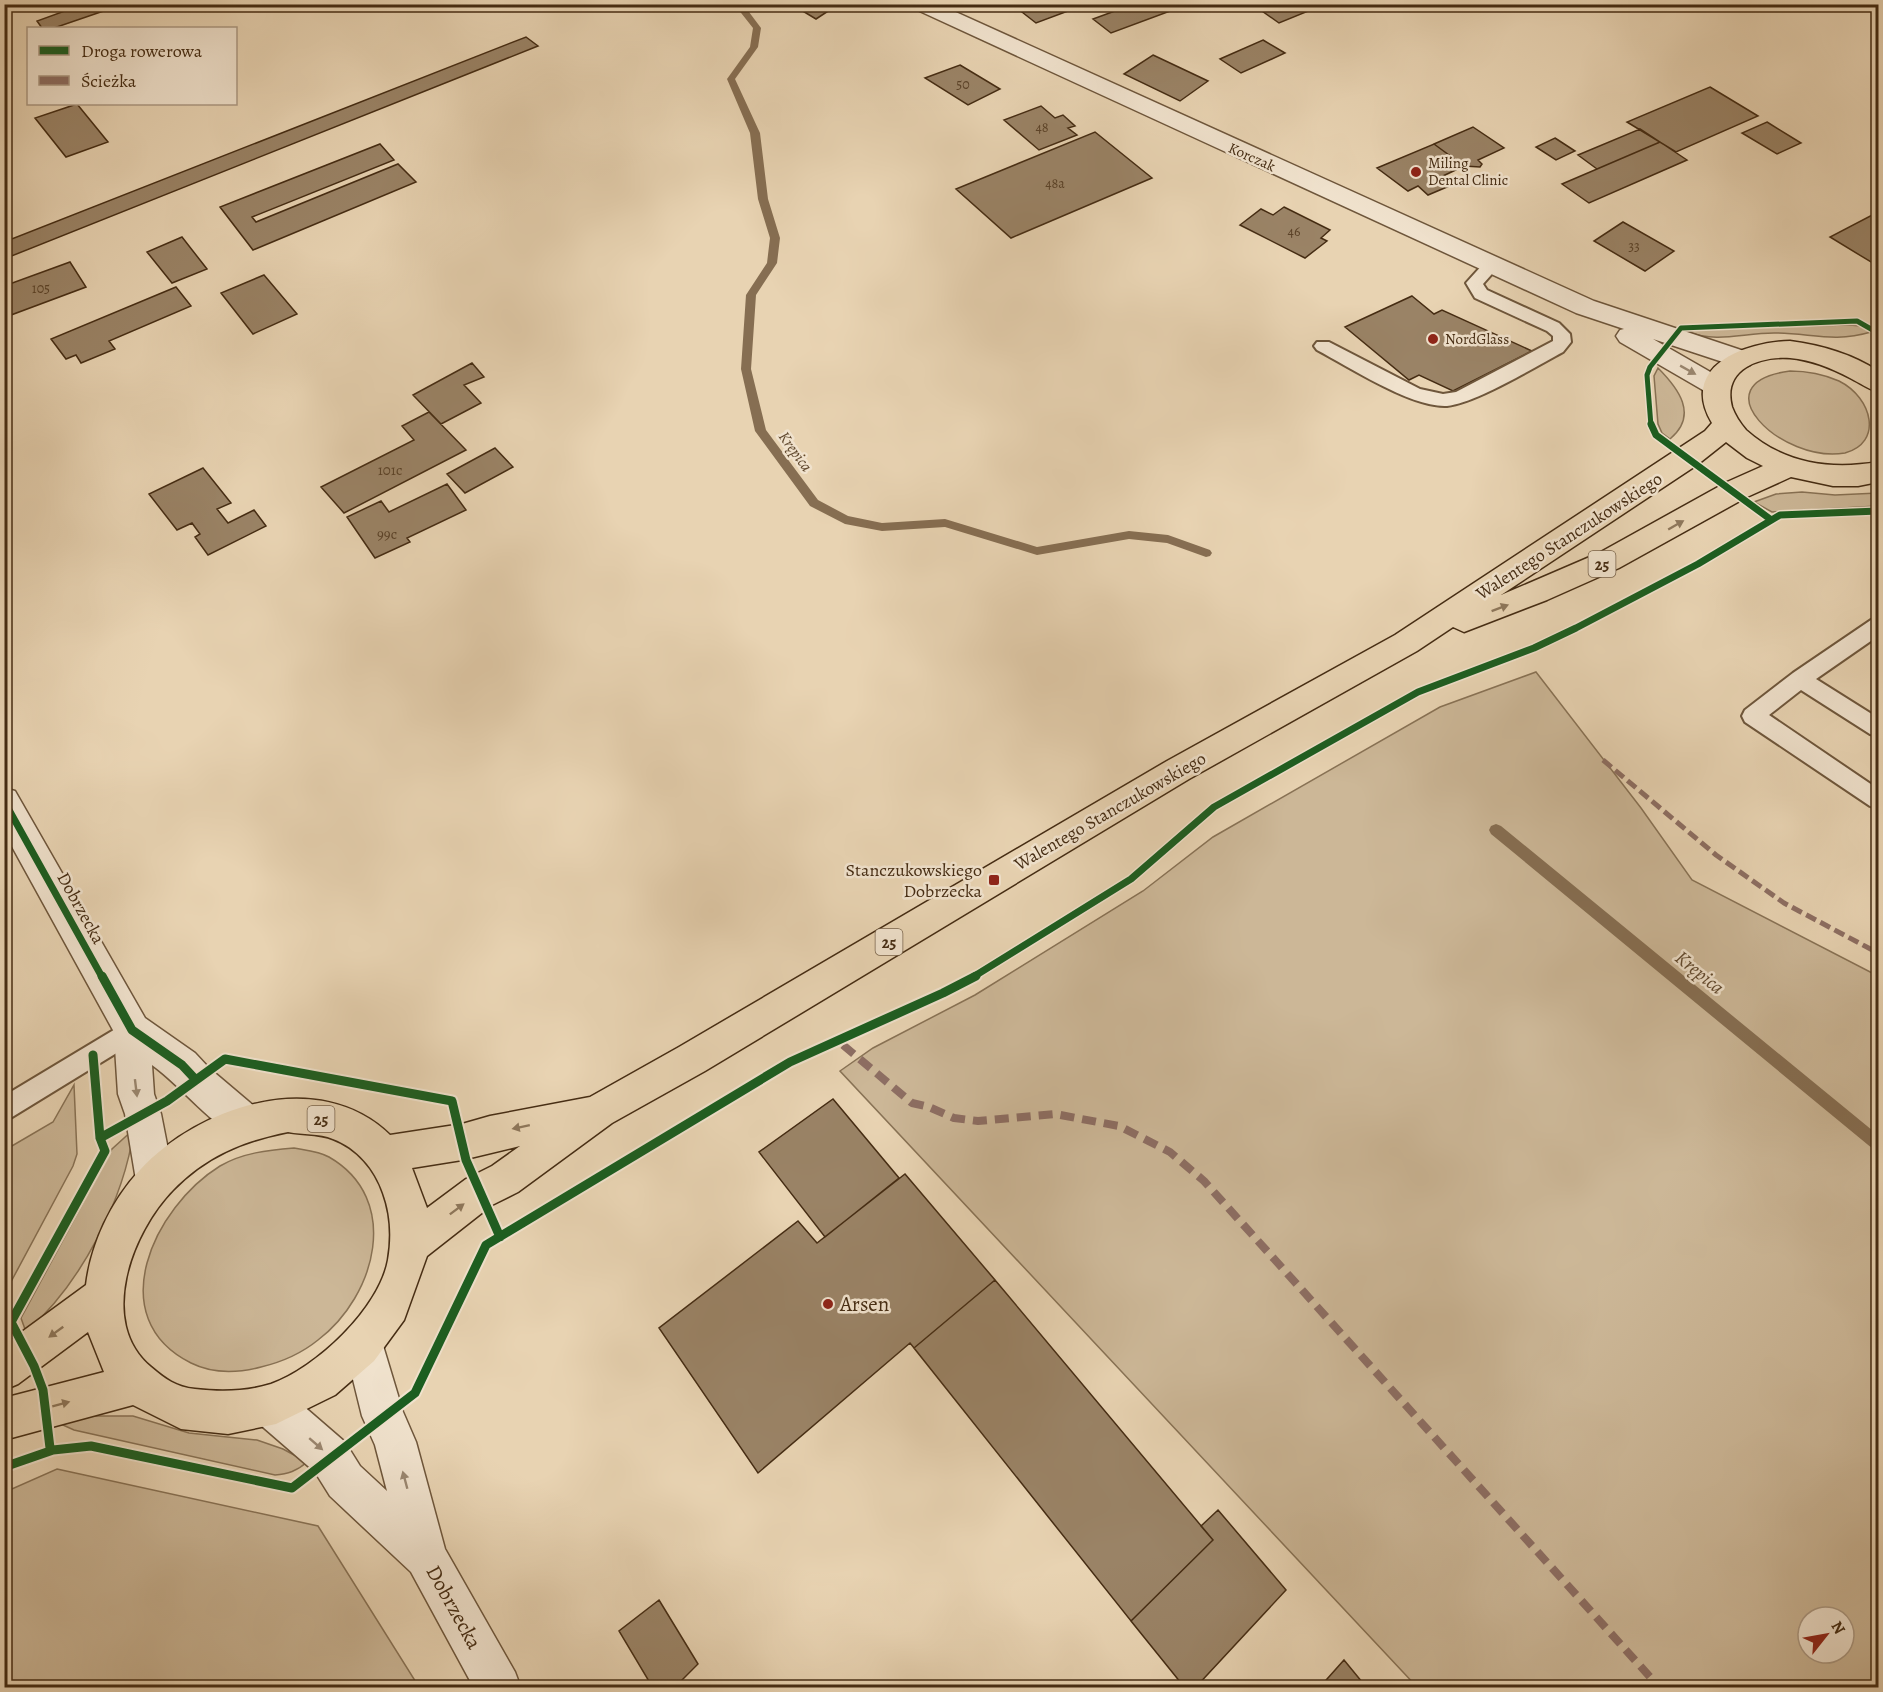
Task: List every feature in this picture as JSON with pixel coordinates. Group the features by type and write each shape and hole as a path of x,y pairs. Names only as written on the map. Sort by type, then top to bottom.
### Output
{"main road":[{"path":"1841,362 1878,350"},
{"path":"1878,383 1841,362 1798,351 1758,353 1741,359 1730,366 1717,387 1718,404 1726,423 1742,440 1763,455 1788,467 1833,477 1854,477 1878,472"},
{"name":"Walentego Stanczukowskiego","path":"599,1112 1178,770 1406,643 1688,458 1714,438 1726,423"},
{"name":"Walentego Stanczukowskiego","path":"1406,643 1499,608 1589,570 1654,537 1741,486 1788,467"},
{"name":"25","path":"385,1154 462,1142 490,1134 599,1112"},
{"name":"25","path":"410,1245 479,1192 505,1179 599,1112"},
{"name":"25","path":"288,1115 325,1119 358,1132 385,1154 400,1180 409,1211 410,1245 401,1279 386,1312 364,1343 336,1370 305,1391 271,1406 234,1414 196,1413 163,1403 137,1384 117,1360 106,1330 103,1297 111,1256 128,1216 155,1180 183,1155 215,1136 247,1123 288,1115"},
{"path":"4,1370 103,1297"},
{"path":"4,1419 137,1384"}],"street":[{"name":"Korczak","path":"920,4 1584,307 1741,359"},
{"name":"Korczak","path":"1584,307 1646,347 1717,387"},
{"name":"Dobrzecka","path":"4,801 132,1030"},
{"path":"132,1030 182,1065 196,1080 247,1123"},
{"path":"132,1030 136,1094 143,1114 155,1180"},
{"path":"364,1343 383,1416 395,1442 426,1557"},
{"path":"271,1406 330,1457 345,1481 426,1557"},
{"name":"Dobrzecka","path":"426,1557 500,1688"}],"lane":[{"path":"1323,346 1429,399 1446,401 1461,398 1557,348 1562,342 1561,334 1553,327 1481,294 1476,289 1474,283 1476,279 1491,266"},
{"path":"1878,627 1800,679 1753,716 1878,800"},
{"path":"1800,679 1878,728"},
{"path":"4,1110 132,1030"}],"shaded area":[{"path":"1862,326 1871,332 1845,337 1762,333 1710,337 1687,332 1703,328"},
{"path":"1658,368 1678,393 1684,411 1679,430 1670,439 1662,433 1658,424 1654,376"},
{"path":"1790,371 1815,373 1839,381 1860,398 1866,409 1869,430 1865,440 1857,448 1845,453 1821,453 1797,447 1775,435 1759,421 1750,405 1750,390 1763,378"},
{"path":"1802,492 1835,495 1878,493 1878,506 1772,512 1754,502 1776,494"},
{"path":"1536,672 1641,808 1692,880 1878,976 1878,1687 1417,1687 840,1071 873,1048 975,995 1143,891 1213,837 1440,707"},
{"path":"74,1085 77,1154 73,1166 5,1293 5,1150 53,1122"},
{"path":"134,1129 121,1184 97,1239 65,1290 26,1332 21,1318 112,1149"},
{"path":"294,1148 329,1157 352,1175 366,1197 373,1222 373,1248 366,1274 354,1299 338,1321 318,1340 298,1353 284,1360 243,1370 217,1371 199,1367 164,1343 148,1319 143,1292 147,1263 158,1234 175,1208 196,1184 220,1166 246,1155"},
{"path":"78,1416 133,1416 189,1433 257,1440 283,1449 307,1462 300,1468 275,1475 74,1430 54,1421"},
{"path":"57,1469 318,1526 419,1687 5,1687 5,1492"}],"building":[{"path":"84,4 124,4 57,27 41,27 37,21"},
{"path":"791,4 839,4 816,19"},
{"path":"1059,4 1068,11 1036,23 1013,5"},
{"path":"1134,4 1189,4 1111,33 1093,19"},
{"path":"1252,4 1322,4 1323,5 1279,23"},
{"path":"526,37 538,46 4,259 4,242"},
{"path":"1263,40 1285,53 1241,73 1220,59"},
{"path":"1153,55 1208,81 1180,101 1124,74"},
{"path":"960,65 1000,89 968,105 925,78"},
{"path":"1710,87 1758,116 1676,152 1627,122"},
{"path":"78,105 108,142 66,157 35,118"},
{"path":"1041,106 1055,118 1063,115 1075,126 1068,128 1077,135 1039,150 1004,120"},
{"path":"1767,122 1801,143 1777,154 1742,133"},
{"path":"1473,127 1504,148 1478,160 1482,164 1480,167 1464,166 1434,144"},
{"path":"1640,129 1660,142 1597,169 1578,155"},
{"path":"1095,132 1152,178 1011,238 956,189"},
{"path":"1555,138 1575,151 1556,160 1536,147"},
{"path":"1660,142 1687,160 1589,203 1562,184"},
{"path":"380,144 394,160 252,217 256,222 398,164 416,182 253,250 220,207"},
{"name":"Miling Dental Clinic","path":"1434,144 1464,166 1443,176 1454,184 1428,195 1418,186 1408,191 1377,168"},
{"path":"1284,207 1330,230 1321,238 1327,241 1305,258 1240,225 1261,209 1273,215"},
{"path":"1878,212 1878,258 1871,262 1830,237"},
{"path":"1623,222 1674,251 1645,271 1594,241"},
{"path":"182,237 207,269 172,283 147,252"},
{"path":"70,262 86,287 11,315 4,305 4,286"},
{"path":"264,275 297,314 253,334 221,293"},
{"path":"176,287 191,306 109,341 115,349 81,363 76,355 66,359 51,339"},
{"name":"NordGlass","path":"1412,296 1434,314 1442,310 1532,351 1453,391 1419,375 1409,380 1345,327"},
{"path":"472,363 484,377 464,385 481,403 441,424 413,395"},
{"path":"429,412 466,450 344,513 321,487 414,440 402,426"},
{"path":"495,448 513,467 465,493 447,474"},
{"path":"203,468 231,503 217,509 228,523 254,510 266,526 208,555 195,537 200,534 192,523 177,530 149,494"},
{"path":"447,484 466,510 407,538 410,542 375,558 347,517 381,501 389,512"},
{"path":"833,1099 899,1178 825,1237 759,1152"},
{"name":"Arsen","path":"905,1174 995,1280 914,1348 910,1343 758,1473 659,1328 798,1221 817,1243"},
{"path":"995,1280 1213,1540 1131,1621 914,1348"},
{"path":"1218,1510 1286,1590 1195,1688 1185,1688 1131,1621 1213,1540 1201,1526"},
{"path":"659,1600 698,1664 674,1688 653,1688 619,1631"},
{"path":"1344,1660 1367,1688 1319,1688"}],"waterway":[{"name":"Krępica","path":"738,4 757,28 754,47 731,79 755,133 763,199 775,238 772,263 751,295 746,369 761,431 814,503 845,520 882,527 945,523 1037,551 1129,535 1168,539 1206,553"},
{"name":"Krępica","path":"1496,830 1878,1144"}],"marked path":[{"path":"1603,760 1716,855 1784,903 1878,953"},
{"path":"843,1045 912,1103 929,1107 954,1118 978,1121 1055,1114 1119,1126 1170,1152 1204,1181 1660,1688"}],"cycle path":[{"path":"1770,519 1656,435 1651,428 1647,375 1650,367 1681,328 1691,326 1857,321 1878,333"},
{"path":"4,1467 65,1447 105,1447 292,1488 415,1393 486,1245 790,1062 943,993 977,975 1131,879 1214,807 1418,692 1534,648 1576,628 1698,564 1780,515 1878,511"},
{"path":"4,801 132,1030 182,1065 196,1080"},
{"path":"93,1055 100,1138"},
{"path":"50,1448 43,1390 34,1366 11,1322 105,1151 100,1138 167,1101 225,1059 452,1101 466,1160 500,1237"}],"place":[{"name":"Miling Dental Clinic","path":"1416,172"},
{"name":"NordGlass","path":"1433,339"},
{"name":"Stanczukowskiego Dobrzecka","path":"994,880"},
{"name":"Arsen","path":"828,1304"}]}
